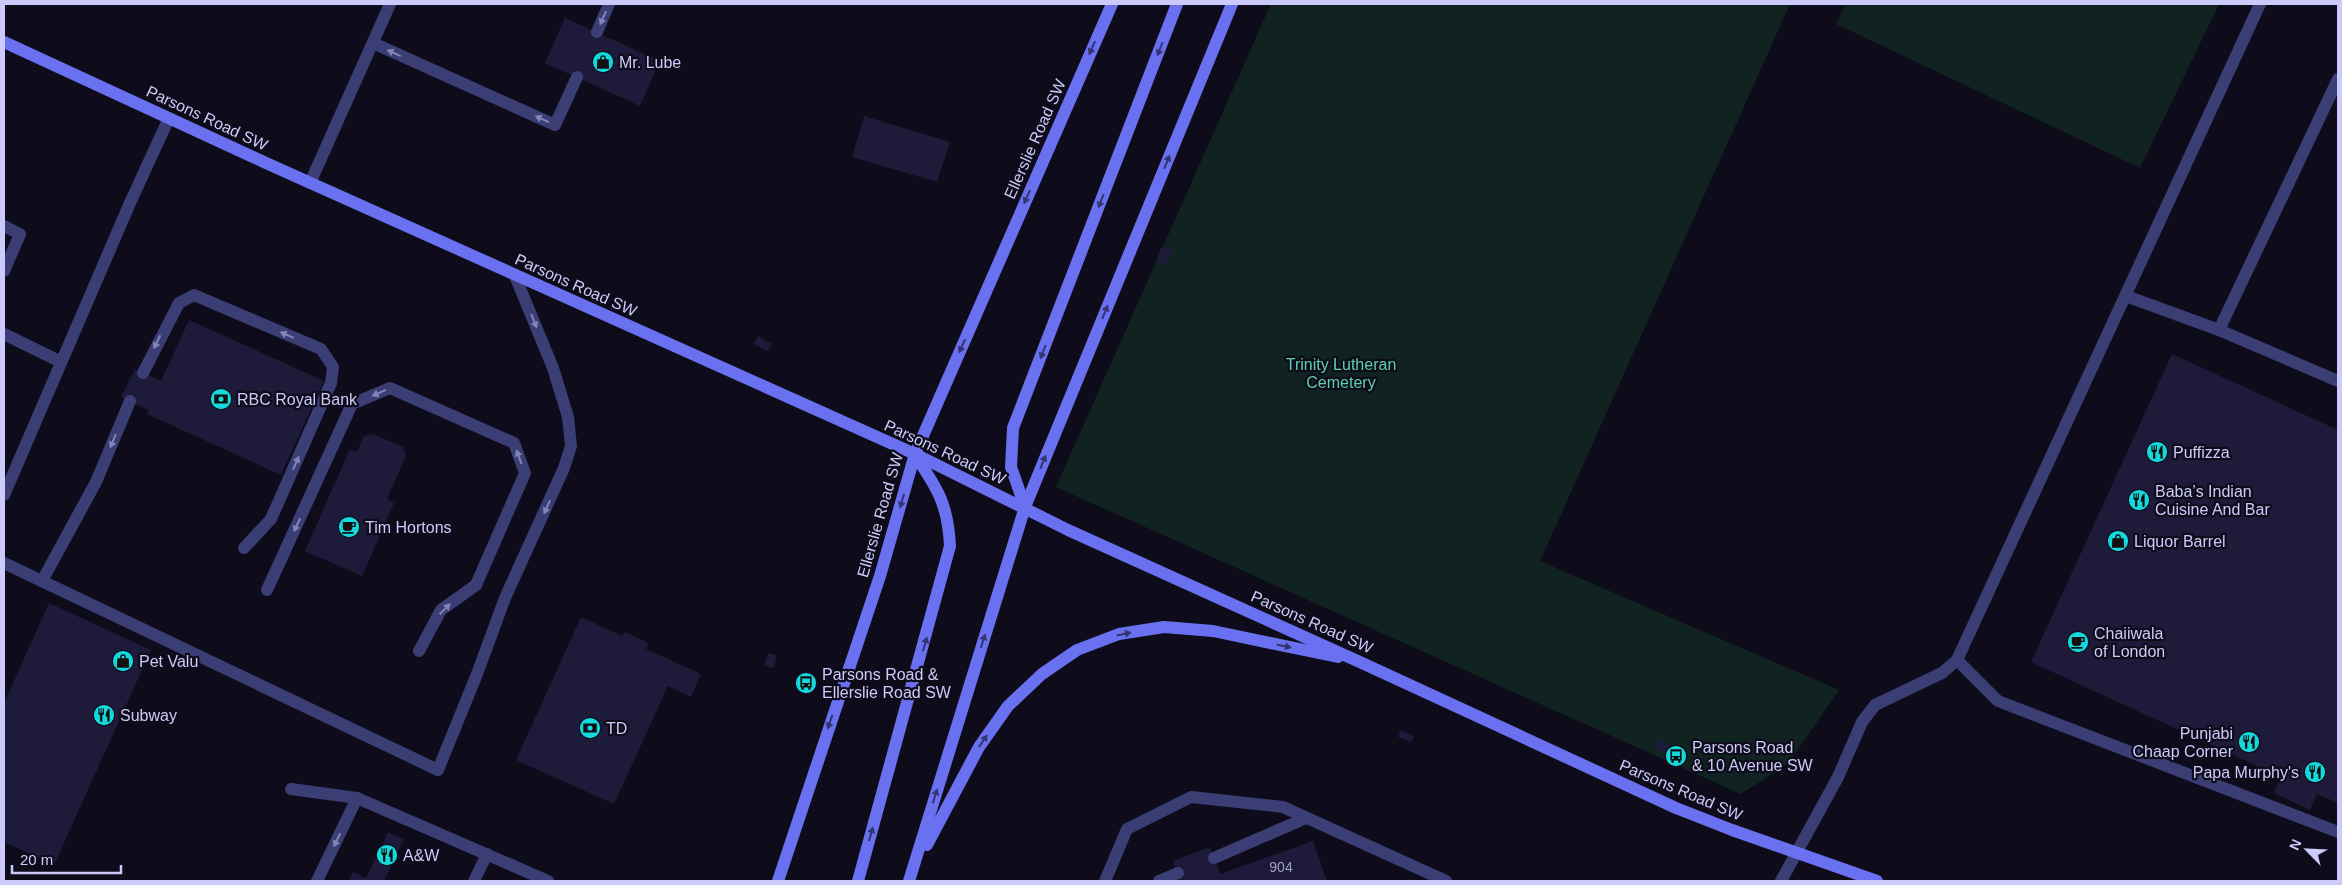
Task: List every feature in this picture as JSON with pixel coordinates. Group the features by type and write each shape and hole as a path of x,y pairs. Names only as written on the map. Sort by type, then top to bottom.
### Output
{"main road":[{"name":"Ellerslie Road SW","path":"778,881 880,576 915,454 1112,4"},
{"path":"1025,507 1011,467 1013,428 1177,4"},
{"path":"910,879 1025,507 1232,4"},
{"name":"Parsons Road SW","path":"4,42 515,276 915,454 1068,530 1676,808 1877,881"},
{"path":"858,881 943,580 950,546 949,522 942,497 915,454"},
{"path":"910,879 979,748 1008,706 1042,674 1078,650 1120,634 1164,627 1213,631 1362,663"}],"lane":[{"path":"310,182 390,4"},
{"path":"597,32 609,4"},
{"path":"1781,881 1838,777 1862,722 1875,705 1942,673 1957,660 2260,4"},
{"path":"373,43 555,124 577,77"},
{"path":"2219,330 2338,79"},
{"path":"4,495 170,118"},
{"path":"4,226 20,234 7,253 4,271"},
{"path":"4,563 438,770 505,598 564,468 571,446 568,417 553,368 515,276"},
{"path":"143,373 179,302 194,295 321,349 334,367 331,383 271,519 244,548"},
{"path":"2126,296 2219,330 2338,381"},
{"path":"4,334 61,362"},
{"path":"267,590 352,404 390,388 514,443 525,474 476,585 441,610 419,651"},
{"path":"42,581 96,482 130,401"},
{"path":"1957,660 1998,701 2338,832"},
{"path":"291,789 357,798 548,881"},
{"path":"1104,881 1127,829 1192,797 1282,807 1427,877 1446,881"},
{"path":"317,881 357,798"},
{"path":"1214,858 1306,818"},
{"path":"474,881 486,854"},
{"path":"1159,881 1178,873"}],"green space":[{"name":"Trinity Lutheran Cemetery","path":"1271,4 1790,4 1540,561 1839,690 1788,764 1741,794 1056,487"},
{"path":"1846,4 2219,4 2140,168 1836,24"}],"building":[{"name":"Mr. Lube","path":"565,18 660,61 640,106 545,63"},
{"path":"864,116 950,142 937,182 852,157"},
{"path":"1162,246 1172,250 1167,265 1156,261"},
{"name":"RBC Royal Bank","path":"189,320 324,381 281,475 147,414 148,410 121,397 135,369 161,381"},
{"path":"758,336 772,344 768,351 754,344"},
{"path":"2172,354 2338,430 2338,803 2317,794 2310,810 2274,793 2281,777 2031,662"},
{"name":"Tim Hortons","path":"373,434 403,447 406,456 387,499 394,503 362,576 305,551 350,449 357,452 364,436"},
{"path":"49,603 151,650 54,865 4,842 4,703"},
{"name":"TD","path":"581,617 622,636 625,632 649,643 646,649 701,674 691,697 668,686 614,804 516,760"},
{"path":"768,653 777,655 774,668 764,666"},
{"path":"1401,730 1414,736 1411,742 1398,737"},
{"path":"1658,740 1670,745 1667,753 1655,748"},
{"name":"A&W","path":"388,832 404,839 384,881 348,881 353,872 366,878"},
{"path":"1313,841 1327,881 1180,881 1173,861 1210,847 1220,874"}],"place":[{"name":"Mr. Lube","path":"603,62"},
{"name":"RBC Royal Bank","path":"221,399"},
{"name":"Puffizza","path":"2157,452"},
{"name":"Baba’s Indian Cuisine And Bar","path":"2139,500"},
{"name":"Tim Hortons","path":"349,527"},
{"name":"Liquor Barrel","path":"2118,541"},
{"name":"Chaiiwala of London","path":"2078,642"},
{"name":"Pet Valu","path":"123,661"},
{"name":"Parsons Road & Ellerslie Road SW","path":"806,683"},
{"name":"Subway","path":"104,715"},
{"name":"TD","path":"590,728"},
{"name":"Punjabi Chaap Corner","path":"2249,742"},
{"name":"Parsons Road & 10 Avenue SW","path":"1676,756"},
{"name":"Papa Murphy's","path":"2315,772"},
{"name":"A&W","path":"387,855"}]}
